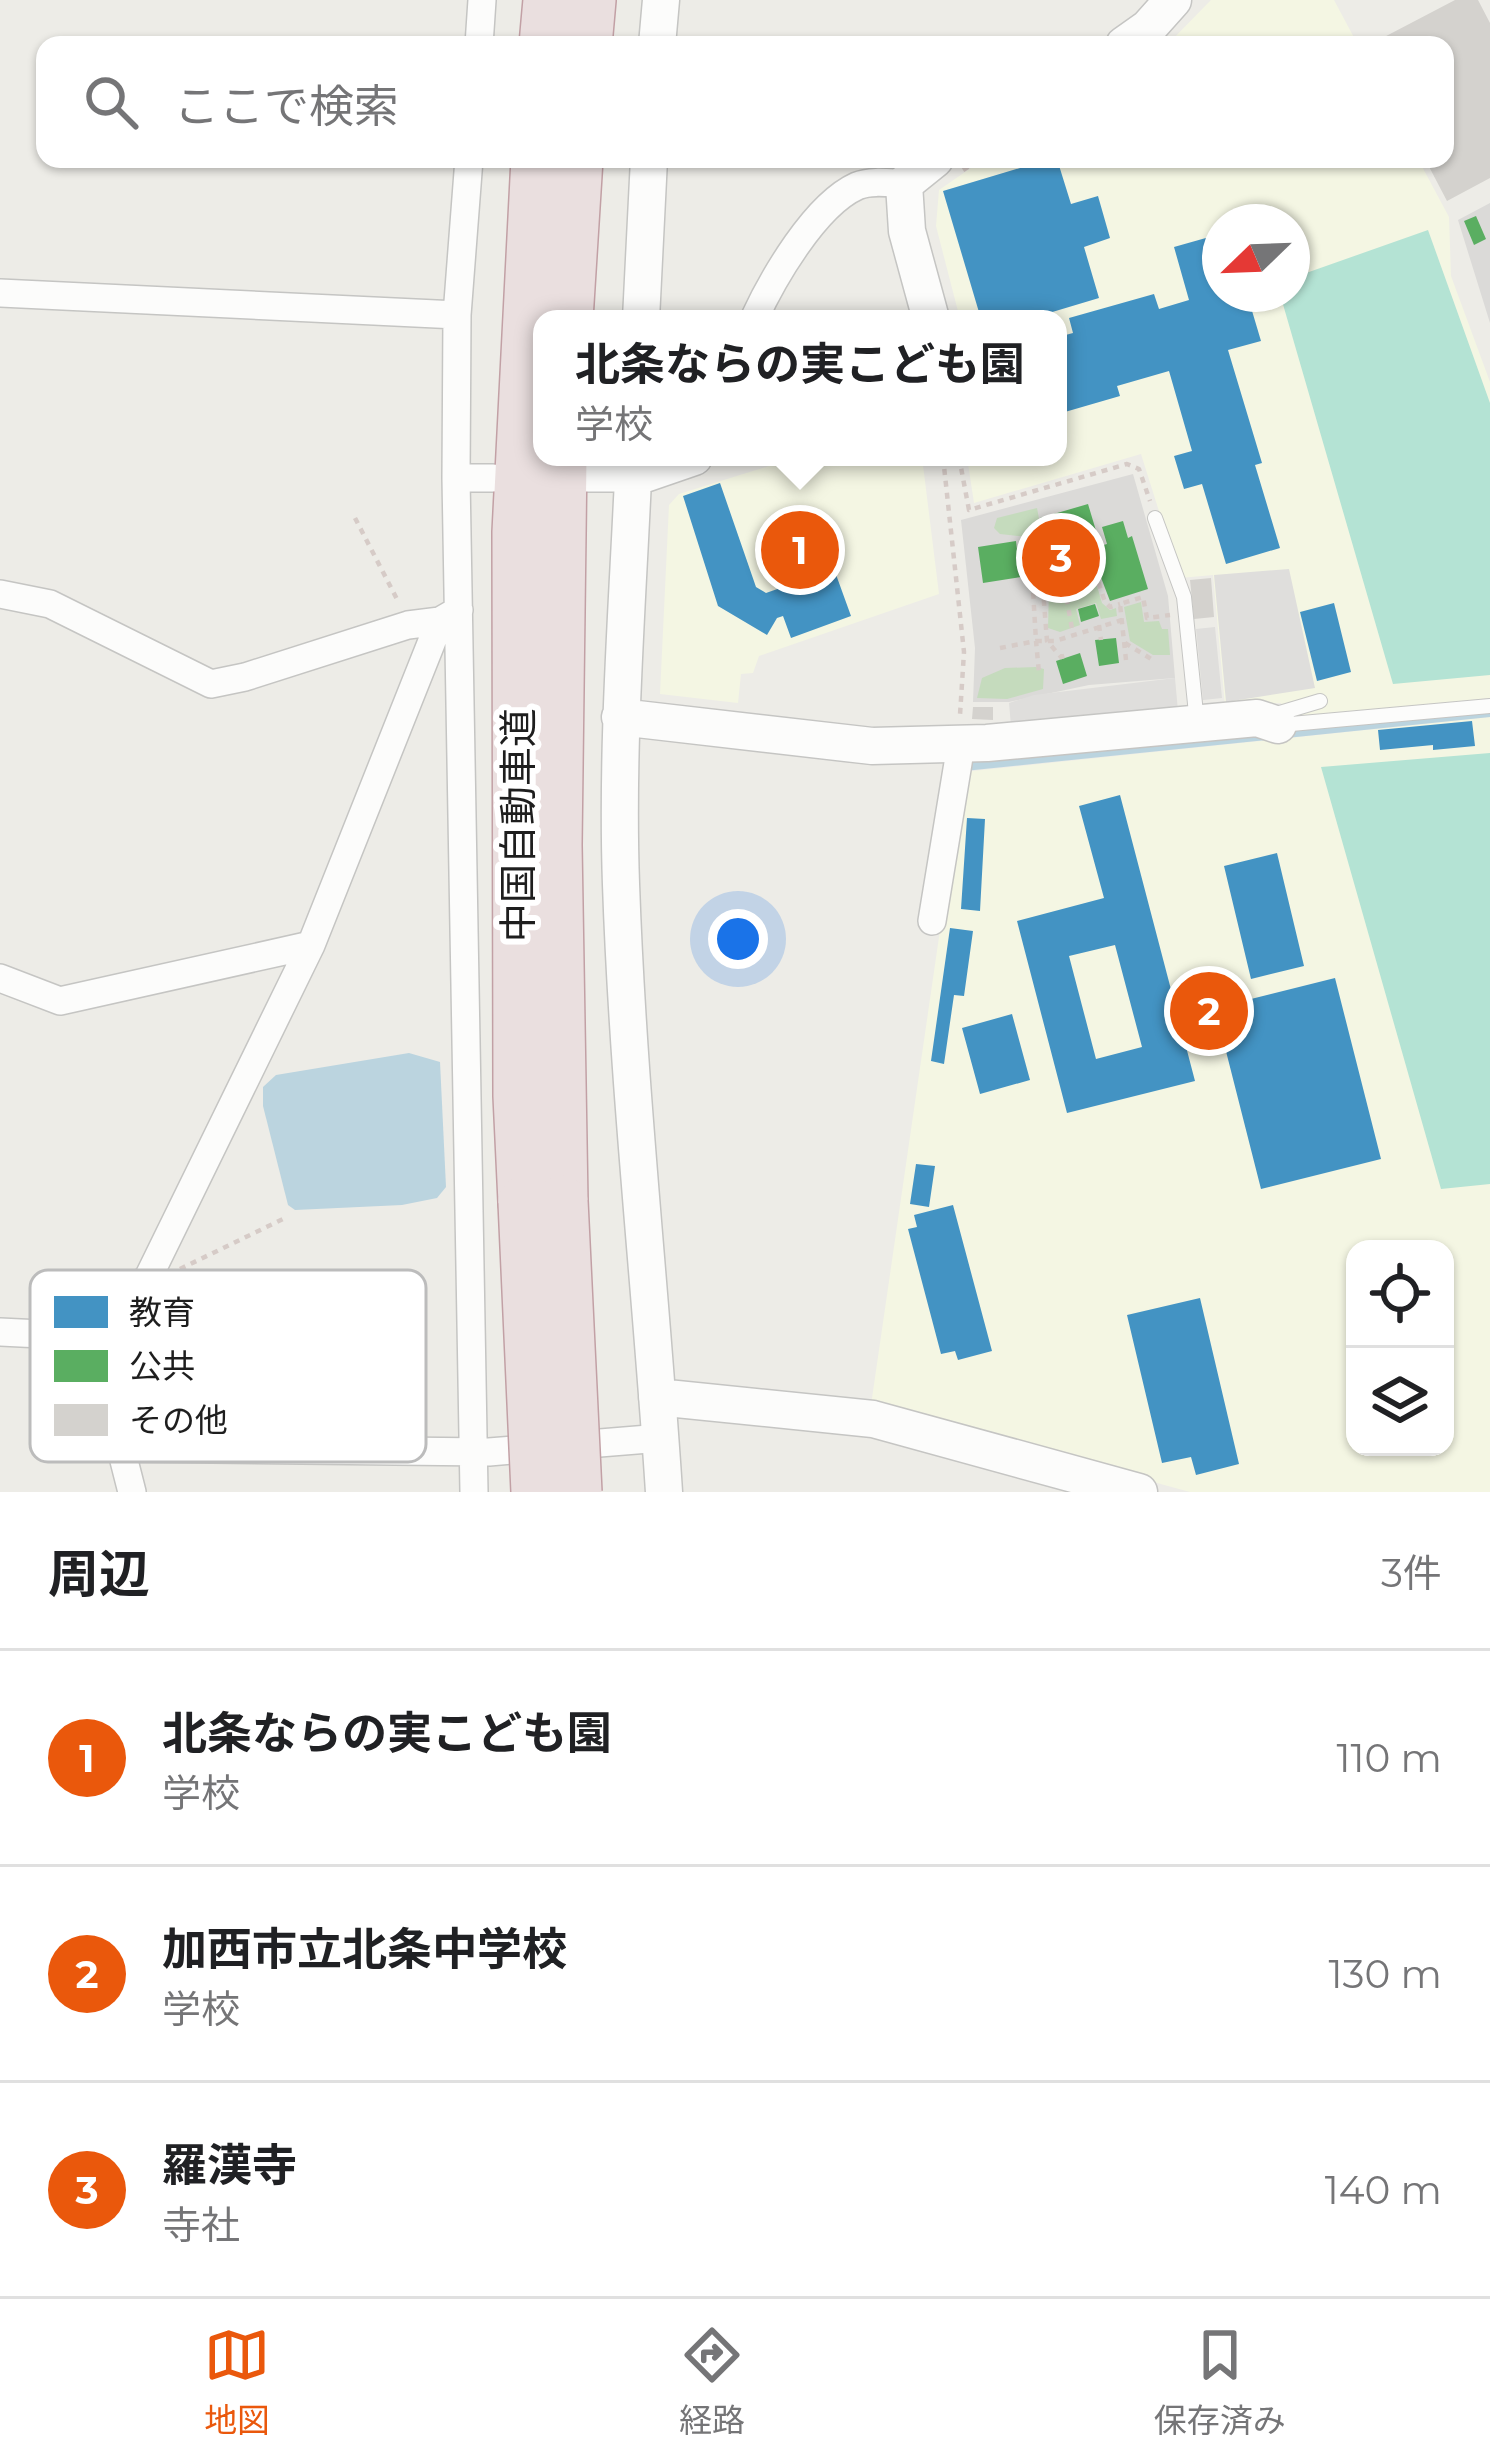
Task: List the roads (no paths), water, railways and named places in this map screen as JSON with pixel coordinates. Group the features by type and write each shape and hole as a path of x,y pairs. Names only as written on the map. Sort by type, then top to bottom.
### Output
{"highway":[{"path":"546,36 549,0"},
{"path":"587,36 590,0"},
{"name":"中国自動車道","path":"537,168 519,509 537,611 543,1201 537,1492"},
{"path":"568,310 576,168"},
{"name":"中国自動車道","path":"537,611 574,468"},
{"name":"中国自動車道","path":"543,1201 576,1492"}],"street":[{"path":"480,36 482,0"},
{"path":"658,36 661,0"},
{"path":"1137,36 1173,0"},
{"path":"468,168 457,315 449,615 474,1492"},
{"path":"641,310 649,168"},
{"path":"758,310 808,229 854,187 871,182 904,184 943,168"},
{"path":"904,184 907,231 929,310"},
{"path":"0,293 457,315"},
{"path":"574,468 634,468 620,717 620,880 632,1117 664,1492"},
{"path":"456,478 493,478"},
{"path":"0,593 50,604 211,684 449,615"},
{"path":"151,1270 311,945 449,615"},
{"path":"620,717 872,746 961,745 1197,723 1267,722"},
{"path":"932,921 961,745"},
{"path":"0,978 60,1001 311,945"},
{"path":"0,1332 30,1334"},
{"path":"657,1397 873,1419 1139,1492"},
{"path":"426,1451 661,1438"},
{"path":"126,1462 132,1492"}],"lane":[{"path":"1155,518 1184,597 1197,723"},
{"path":"1267,722 1320,701"},
{"path":"1267,722 1490,706"}],"water":[{"path":"409,1053 440,1062 446,1187 437,1198 402,1205 295,1210 288,1205 263,1106 263,1087 276,1075"}],"waterway":[{"path":"1286,734 1490,713"},
{"path":"964,767 1266,736"}],"place":[{"name":"北条ならの実こども園","path":"800,550"},
{"name":"羅漢寺","path":"1061,558"},
{"name":"加西市立北条中学校","path":"1209,1011"}]}
